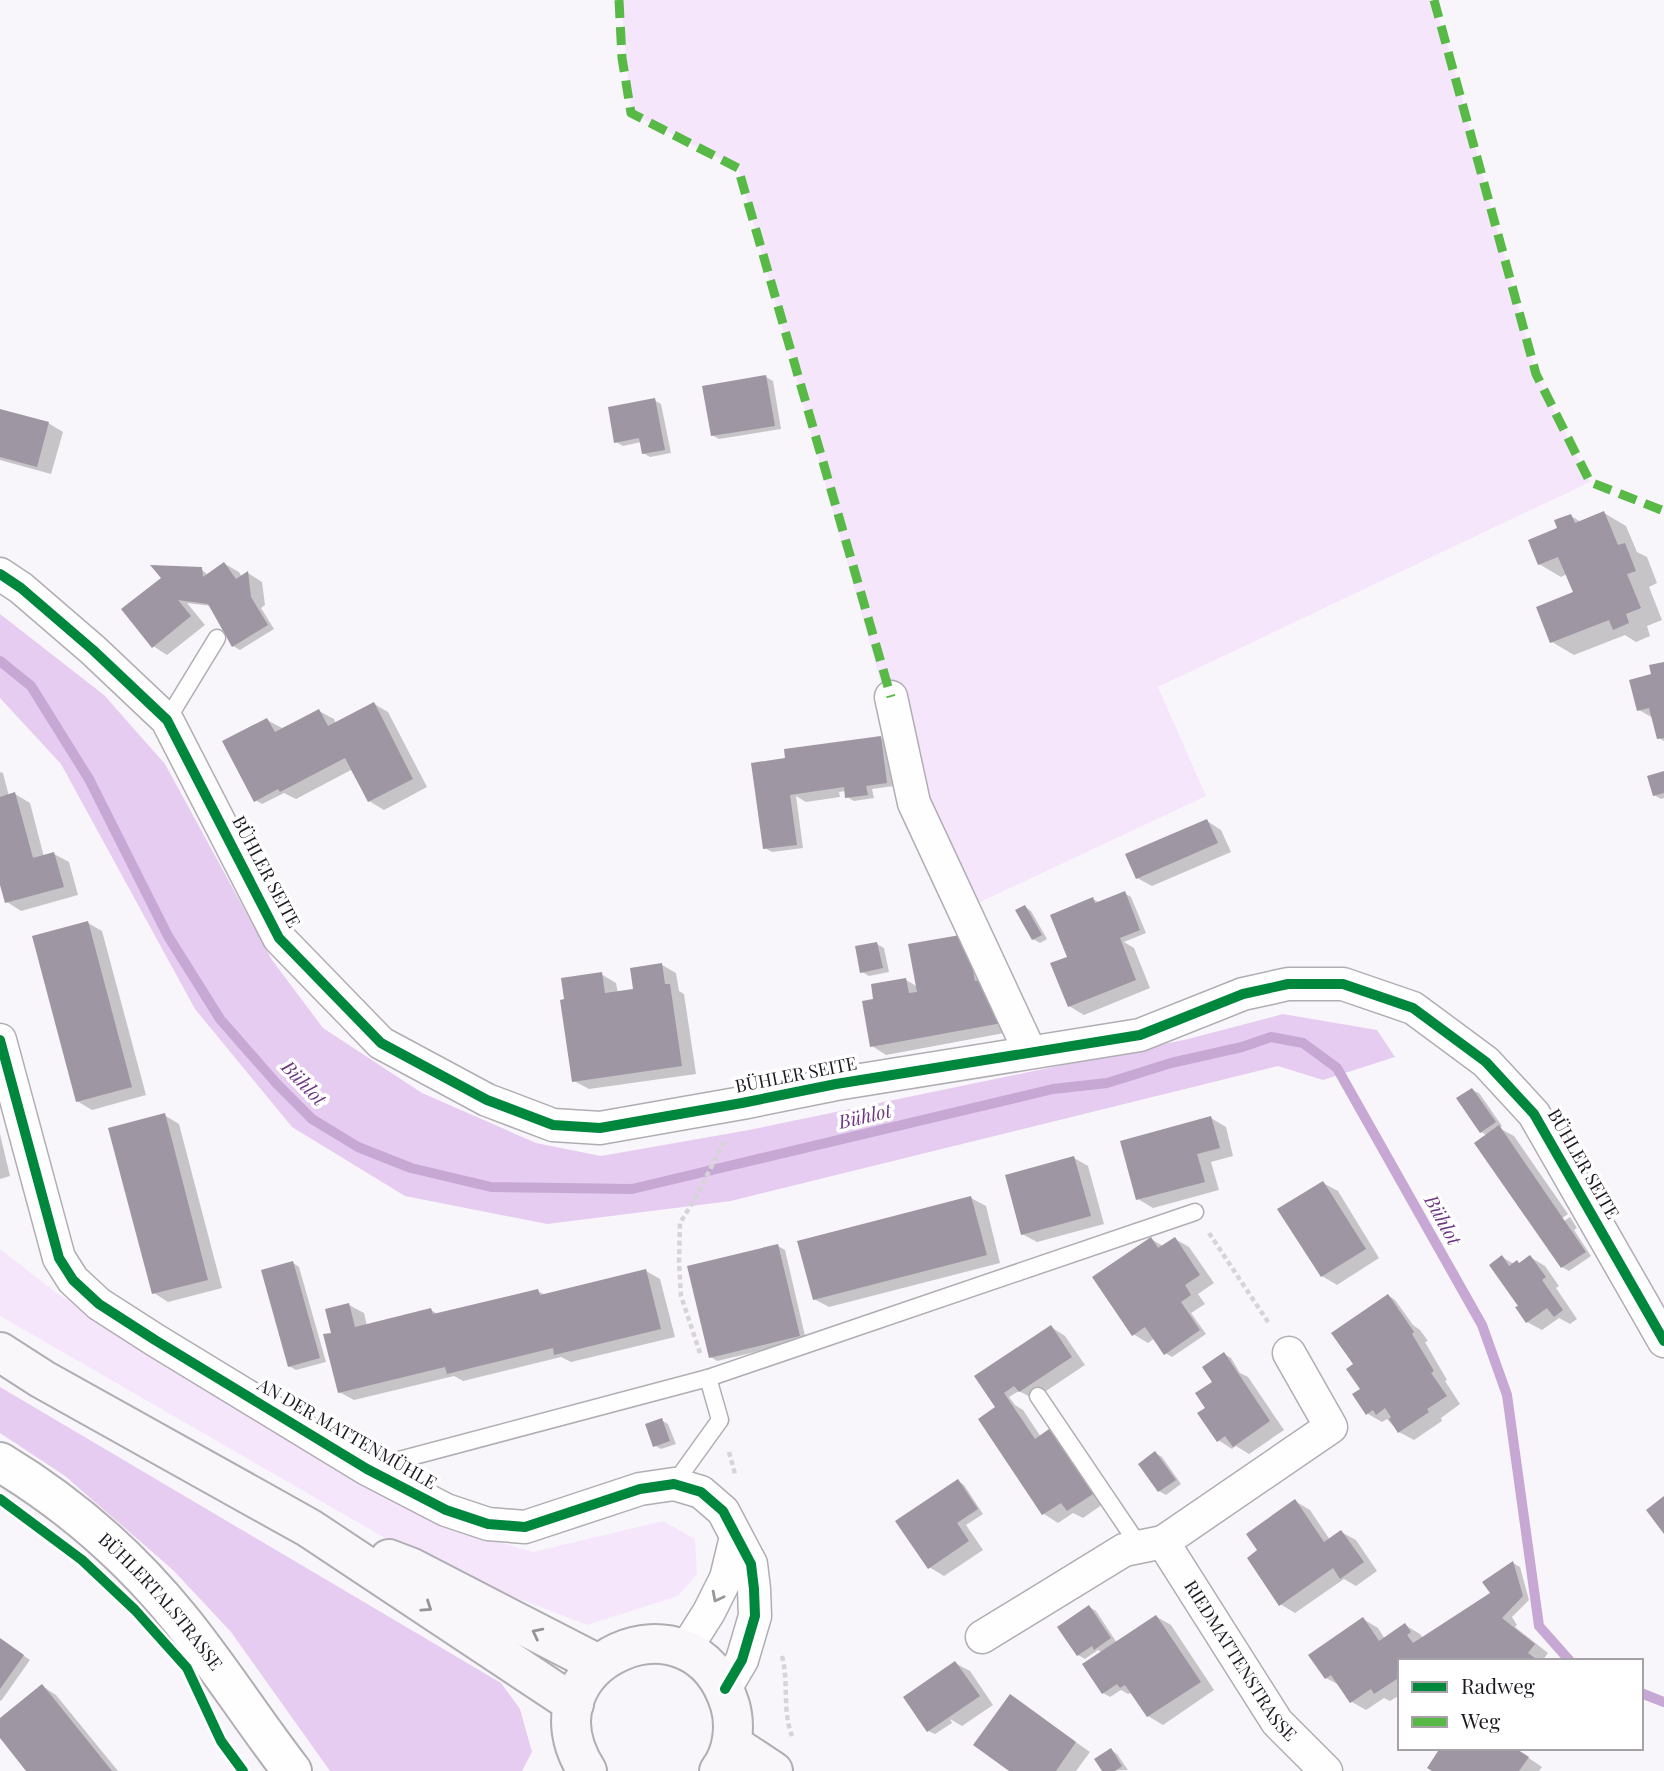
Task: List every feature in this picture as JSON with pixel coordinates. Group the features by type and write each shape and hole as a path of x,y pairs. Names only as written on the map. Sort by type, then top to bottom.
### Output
{"main road":[{"path":"0,1352 42,1379 309,1528 573,1704"},
{"path":"309,1528 410,1567 598,1664"},
{"path":"577,1765 571,1730 573,1704 583,1682 598,1664 625,1648 655,1643 685,1650 709,1666 725,1689 733,1716 725,1757 773,1771"}],"street":[{"name":"BÜHLER SEITE","path":"0,574 21,588 93,650 167,720 279,938 381,1043 487,1100 553,1125 600,1128 836,1084 1140,1035 1243,994 1288,984 1343,984 1413,1008 1486,1062 1534,1114 1664,1341"},
{"path":"891,697 914,803 1030,1052"},
{"name":"AN DER MATTENMÜHLE","path":"0,1040 60,1258 73,1280 99,1304 367,1469 446,1510 488,1524 525,1527 640,1489 674,1484 701,1492 723,1511 751,1564 755,1616 742,1660 725,1689"},
{"path":"982,1637 1124,1550 1151,1545 1331,1427 1289,1353"},
{"name":"BÜHLERTALSTRASSE","path":"0,1462 30,1480 65,1507 145,1578 182,1621 292,1771"},
{"path":"685,1650 726,1578 736,1537"},
{"name":"RIEDMATTENSTRASSE","path":"1151,1545 1277,1722 1326,1771"}],"lane":[{"path":"167,720 217,638"},
{"path":"367,1469 708,1378 1195,1212"},
{"path":"674,1484 720,1420 708,1378"},
{"path":"1038,1396 1151,1545"}],"path":[{"path":"708,1378 681,1296 680,1223 696,1198 723,1143"},
{"path":"1195,1212 1289,1353"}],"shaded area":[{"path":"621,0 1433,0 1449,50 1536,374 1590,482 1158,687 1206,796 978,903 914,803 738,168 631,113"},
{"path":"0,614 104,695 165,764 272,960 323,1028 422,1093 536,1143 601,1156 749,1130 1188,1039 1283,1014 1377,1030 1395,1057 1323,1080 1278,1066 731,1201 547,1224 405,1196 292,1127 195,1009 61,764 0,698"},
{"path":"0,1249 58,1294 475,1535 533,1552 663,1521 695,1539 697,1574 678,1596 587,1625 432,1565 0,1316"},
{"path":"0,1387 501,1683 520,1709 532,1752 522,1771 330,1771 231,1632 173,1570 65,1476 0,1433"}],"building":[{"path":"766,375 775,426 711,436 702,386"},
{"path":"655,398 665,450 642,454 639,438 614,443 608,407"},
{"path":"0,409 49,422 37,467 0,457"},
{"path":"1604,511 1618,545 1625,543 1636,571 1627,574 1641,608 1626,614 1629,623 1613,630 1609,620 1550,643 1536,607 1573,592 1558,557 1538,565 1528,540 1557,528 1554,520 1571,514 1575,523"},
{"path":"224,562 236,579 248,571 251,597 268,625 232,647 208,604 178,600 191,616 152,648 121,609 161,578 150,565 202,567 203,577"},
{"path":"1664,662 1664,738 1657,739 1649,708 1637,711 1629,680 1651,674 1649,665"},
{"path":"374,702 413,779 368,802 345,758 280,792 278,789 254,802 222,741 267,718 275,732 319,709 328,726"},
{"path":"881,736 887,783 866,786 868,795 845,798 844,787 790,795 797,845 763,849 751,763 785,758 784,749"},
{"path":"1664,771 1664,793 1653,796 1647,776"},
{"path":"15,792 33,858 54,852 64,887 5,903 0,885 0,797"},
{"path":"1207,819 1218,843 1136,879 1125,854"},
{"path":"1125,891 1140,930 1120,938 1136,980 1068,1007 1050,963 1067,957 1050,915 1093,897 1095,903"},
{"path":"1025,905 1042,935 1032,940 1015,910"},
{"path":"88,921 132,1087 76,1102 32,936"},
{"path":"966,934 975,981 993,978 1002,1023 870,1047 862,1001 873,999 871,984 906,978 909,993 917,992 908,944"},
{"path":"877,942 883,968 860,973 855,946"},
{"path":"662,963 665,984 670,984 682,1066 572,1082 560,1000 564,999 561,978 602,972 605,993 633,989 630,968"},
{"path":"1472,1088 1496,1122 1480,1133 1456,1098"},
{"path":"165,1113 208,1280 152,1294 108,1128"},
{"path":"1211,1116 1220,1148 1197,1154 1205,1182 1136,1200 1120,1141"},
{"path":"1499,1125 1586,1252 1561,1268 1474,1143"},
{"path":"1074,1156 1091,1216 1021,1235 1005,1175"},
{"path":"1323,1181 1366,1249 1321,1277 1277,1209"},
{"path":"971,1196 987,1255 813,1300 797,1241"},
{"path":"1151,1237 1158,1248 1175,1237 1200,1275 1185,1285 1191,1295 1181,1302 1200,1330 1164,1355 1145,1327 1132,1336 1092,1277"},
{"path":"778,1244 800,1336 709,1358 687,1266"},
{"path":"1502,1255 1509,1266 1530,1255 1546,1277 1542,1280 1563,1310 1554,1317 1547,1308 1526,1323 1515,1307 1518,1306 1489,1265"},
{"path":"293,1261 320,1358 288,1367 261,1270"},
{"path":"646,1269 661,1329 554,1355 553,1348 447,1374 445,1367 338,1393 323,1334 331,1333 325,1309 349,1303 355,1327 431,1308 433,1314 538,1289 540,1295"},
{"path":"1388,1294 1414,1332 1412,1334 1434,1371 1431,1373 1447,1396 1398,1433 1385,1408 1376,1415 1373,1410 1366,1415 1352,1394 1360,1389 1346,1369 1353,1364 1331,1333"},
{"path":"1051,1325 1072,1357 1019,1392 1014,1386 1004,1393 1035,1439 1049,1429 1093,1494 1067,1511 1061,1503 1042,1515 978,1419 995,1407 974,1376"},
{"path":"1224,1352 1270,1421 1233,1447 1225,1436 1217,1442 1197,1413 1205,1408 1195,1393 1212,1382 1202,1367"},
{"path":"662,1418 670,1441 653,1447 645,1424"},
{"path":"1155,1451 1176,1480 1158,1492 1138,1464"},
{"path":"958,1479 978,1509 957,1523 969,1541 928,1569 895,1521"},
{"path":"1664,1496 1664,1534 1646,1510"},
{"path":"1295,1499 1324,1542 1341,1530 1364,1562 1340,1579 1333,1568 1279,1606 1247,1558 1257,1550 1246,1534"},
{"path":"1513,1561 1523,1596 1502,1618 1535,1644 1528,1653 1536,1659 1398,1659 1398,1678 1374,1694 1371,1689 1350,1703 1331,1675 1325,1679 1308,1655 1363,1617 1379,1641 1405,1623 1411,1632 1407,1635 1413,1643 1490,1593 1482,1582"},
{"path":"1089,1605 1111,1638 1094,1650 1092,1646 1077,1656 1057,1627"},
{"path":"1156,1615 1201,1682 1147,1717 1125,1685 1120,1688 1117,1684 1102,1694 1082,1664"},
{"path":"0,1638 24,1655 0,1689"},
{"path":"955,1661 980,1696 927,1732 903,1697"},
{"path":"42,1684 112,1771 26,1771 0,1738 0,1718"},
{"path":"1010,1694 1076,1742 1056,1771 1009,1771 973,1745"},
{"path":"1111,1748 1122,1766 1115,1771 1102,1771 1094,1759"},
{"path":"1439,1750 1518,1750 1529,1757 1519,1771 1432,1771 1427,1768"}],"waterway":[{"name":"Bühlot","path":"0,661 31,686 89,779 168,936 220,1019 312,1119 358,1147 411,1168 491,1187 632,1189 1053,1089 1107,1083 1271,1037 1303,1043 1337,1068 1482,1325 1507,1395 1539,1626 1568,1659"},
{"name":"Bühlot","path":"1643,1694 1664,1702"}],"marked path":[{"path":"619,0 622,58 631,113 738,168 891,697"},
{"path":"1434,0 1536,374 1590,482 1664,511"}],"cycle path":[{"path":"0,574 21,588 93,650 167,720 279,938 381,1043 487,1100 553,1125 600,1128 836,1084 1140,1035 1243,994 1288,984 1343,984 1413,1008 1486,1062 1534,1114 1664,1341"},
{"path":"0,1040 59,1258 73,1280 99,1304 367,1469 446,1510 488,1524 525,1527 640,1489 674,1484 701,1492 723,1511 751,1564 755,1616 742,1660 725,1689"},
{"path":"0,1499 82,1560 135,1610 187,1668 221,1741 243,1771"}]}
